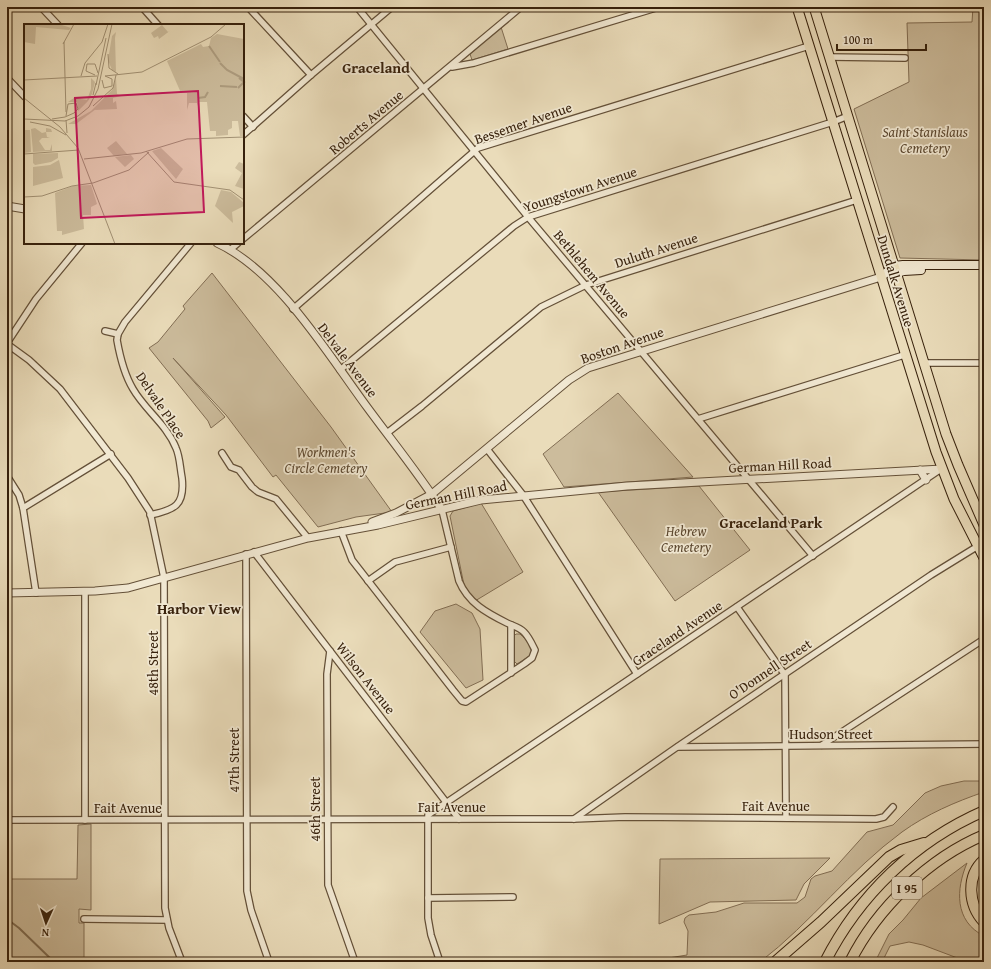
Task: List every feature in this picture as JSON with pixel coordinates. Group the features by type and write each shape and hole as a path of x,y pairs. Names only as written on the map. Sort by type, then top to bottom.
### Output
{"highway":[{"name":"I 95","path":"825,962 847,924 879,884 920,848 945,831 984,811"},
{"name":"I 95","path":"850,962 878,920 912,882 955,851 984,835"},
{"path":"775,962 804,937 889,857 901,850 933,840"},
{"path":"984,860 976,870 971,889 974,907 984,922"}],"main road":[{"name":"Dundalk Avenue","path":"797,7 904,355 942,469 981,545 984,558"},
{"name":"Dundalk Avenue","path":"814,7 924,363 958,465 984,525"},
{"path":"880,277 912,264 984,265"},
{"path":"895,270 984,270"}],"street":[{"path":"41,7 57,24"},
{"path":"142,7 157,24"},
{"path":"248,7 311,75"},
{"name":"Bethlehem Avenue","path":"356,7 528,217 813,556"},
{"path":"244,134 311,75 392,7"},
{"name":"Roberts Avenue","path":"244,238 451,67 521,7"},
{"path":"451,67 474,63 658,7"},
{"name":"Bessemer Avenue","path":"293,309 478,148 809,46"},
{"path":"829,57 905,58"},
{"path":"7,78 24,96"},
{"name":"Youngstown Avenue","path":"340,370 514,226 528,217 833,122 848,116"},
{"path":"244,117 253,127"},
{"name":"Duluth Avenue","path":"387,433 422,406 545,303 586,285 857,200"},
{"path":"7,206 24,208"},
{"path":"7,344 36,298 81,244"},
{"path":"105,331 118,334 125,322 190,244"},
{"name":"Delvale Avenue","path":"219,244 230,250 261,273 293,309 387,433 442,510"},
{"path":"230,250 237,244"},
{"name":"Boston Avenue","path":"341,531 390,516 432,494 487,450 569,380 582,372 597,365 880,277"},
{"name":"Delvale Place","path":"118,334 118,349 128,381 138,397 171,439 179,458 183,485 181,499 174,508 169,511 150,515"},
{"name":"48th Street","path":"7,344 30,360 60,389 111,454 141,498 150,515 164,578 166,820 165,899 167,920 182,962"},
{"path":"698,418 904,355"},
{"path":"924,363 984,363"},
{"path":"487,450 523,496 637,674"},
{"path":"222,453 231,467 240,470 252,488 276,499 308,538"},
{"path":"23,508 111,454"},
{"name":"German Hill Road","path":"7,593 85,592 128,588 308,538 378,525 481,500 627,486 942,469"},
{"name":"Graceland Avenue","path":"428,819 428,815 942,469"},
{"path":"920,470 926,480"},
{"path":"7,476 20,495 36,593"},
{"path":"341,531 352,560 462,701 466,702 512,673 532,658 536,650 524,632 481,608 468,598 459,581 442,510"},
{"name":"O'Donnell Street","path":"573,819 931,575 981,545"},
{"path":"368,581 395,562 451,547"},
{"name":"Wilson Avenue","path":"254,552 459,819"},
{"name":"47th Street","path":"246,554 248,899 269,962"},
{"path":"85,592 85,820"},
{"path":"738,607 785,675 786,818"},
{"path":"511,625 512,673"},
{"path":"822,746 984,639"},
{"name":"46th Street","path":"330,651 327,674 328,885 355,962"},
{"name":"Hudson Street","path":"677,747 984,744"},
{"name":"Fait Avenue","path":"7,820 573,819 625,817 876,819 884,817 893,807"},
{"path":"428,819 428,898 431,935 440,962"},
{"path":"428,898 513,897"},
{"path":"84,919 167,920"}],"green space":[{"name":"Saint Stanislaus Cemetery","path":"973,7 984,7 984,260 900,258 854,109 909,82 907,23 972,22"},
{"path":"501,27 508,49 472,60 470,54"},
{"name":"Workmen's Circle Cemetery","path":"212,273 331,427 392,512 356,517 318,527 276,475 273,477 226,415 173,358 225,417 211,428 208,421 149,348 158,342 185,309 183,306"},
{"path":"618,393 693,477 564,487 543,454"},
{"name":"Hebrew Cemetery","path":"699,486 750,550 675,601 598,492"},
{"path":"481,503 523,572 475,601 464,585 450,516 453,511"},
{"path":"456,604 472,613 480,629 483,680 466,688 420,632 435,611"},
{"path":"516,634 520,634 527,641 531,649 531,655 517,664 514,661 514,636"},
{"path":"984,771 984,792 942,809 902,832 865,863 796,931 760,962 626,962 637,960 656,960 687,955 688,931 684,922 685,918 689,915 716,912 744,903 797,903 805,897 811,879 815,876 832,871 867,832 893,825 925,793 941,786 964,781 980,781"},
{"path":"91,824 91,910 79,909 79,923 84,923 84,959 138,962 7,962 7,825 9,825 9,879 77,879 78,825"},
{"path":"830,858 804,884 796,900 710,902 659,924 660,859"},
{"path":"967,863 961,883 960,904 967,922 974,930 984,936 984,962 968,962 923,945 909,942 890,946 882,962 875,962 889,934 921,898"}],"waterway":[{"path":"7,919 19,928 51,959"}],"district":[{"name":"Graceland","path":"376,68"},
{"name":"Graceland Park","path":"771,523"},
{"name":"Harbor View","path":"199,609"}]}
